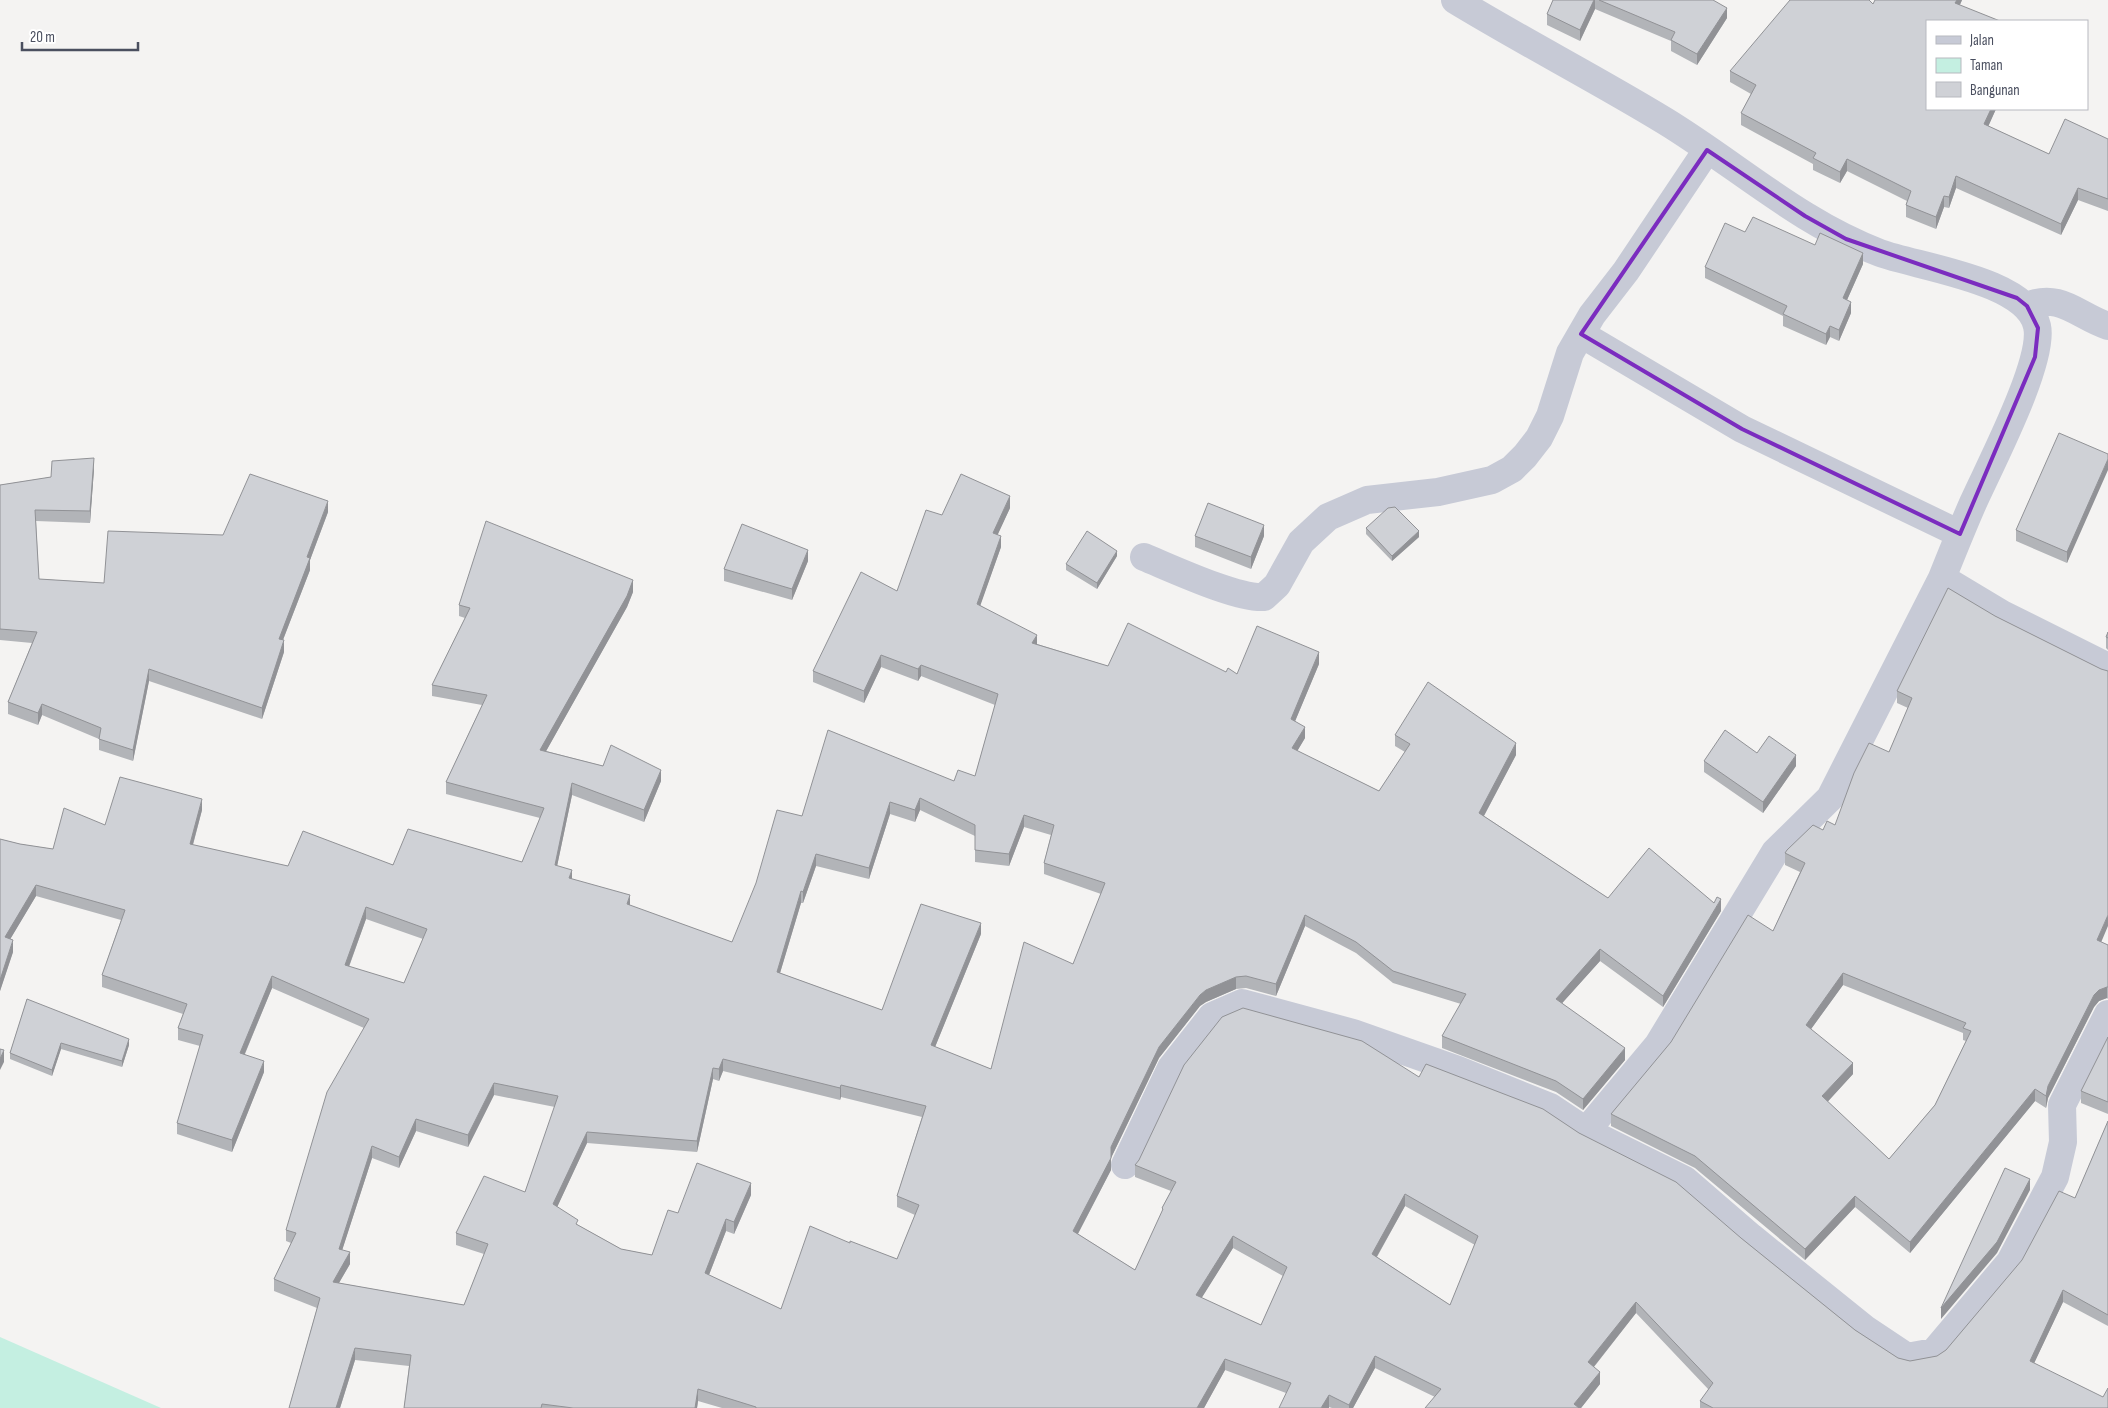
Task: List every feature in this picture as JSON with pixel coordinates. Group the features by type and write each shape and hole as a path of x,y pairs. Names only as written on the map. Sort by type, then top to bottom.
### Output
{"street":[{"path":"1455,0 1666,122 1805,216 1846,238 1881,253 1960,275 2017,298 2027,306 2034,316 2038,328 2035,357 2021,397 1942,578 1830,798 1775,852 1658,1045 1586,1131"},
{"path":"1144,557 1248,596 1264,597 1278,585 1301,542 1328,518 1366,500 1438,492 1492,480 1512,470 1539,438 1550,416 1570,353 1592,315 1626,271 1707,150"},
{"path":"2027,306 2044,300 2056,302 2108,326"},
{"path":"1581,334 1742,429 1960,534"},
{"path":"1942,578 2002,614 2108,668"},
{"path":"1125,1165 1171,1068 1212,1016 1242,1003 1353,1033 1458,1070 1550,1107 1586,1131 1685,1180 1750,1237 1865,1329 1906,1357 1934,1352 2010,1262 2055,1177 2063,1142 2062,1105 2108,1014"}],"highlighted area":[{"path":"1707,150 1805,216 1846,239 2017,298 2027,306 2038,328 2035,357 1960,534 1742,429 1581,334"}],"green space":[{"path":"0,1337 161,1408 0,1408"}],"building":[{"path":"1553,0 1594,0 1580,30 1547,14"},
{"path":"1599,0 1713,0 1727,8 1697,54 1671,40 1675,32"},
{"path":"1790,0 1869,0 1873,4 1875,0 1957,0 1955,3 1998,20 1926,20 1926,110 1991,110 1984,124 2049,154 2065,119 2108,139 2108,199 2078,188 2061,224 1956,176 1949,197 1944,196 1936,217 1906,205 1911,191 1847,159 1840,172 1813,158 1816,153 1741,113 1756,85 1730,71"},
{"path":"1753,217 1815,245 1820,233 1863,253 1843,298 1851,302 1839,330 1830,326 1826,334 1783,314 1787,306 1705,267 1725,223 1745,232"},
{"path":"2059,433 2108,454 2108,459 2067,552 2016,530"},
{"path":"94,458 90,511 35,510 39,579 104,583 108,531 223,535 250,474 328,501 307,557 310,558 279,639 284,640 262,708 149,669 133,750 99,739 101,728 42,704 38,713 8,702 37,632 0,629 0,485 51,477 52,461"},
{"path":"961,474 1010,496 993,533 1001,536 977,604 1037,635 1032,643 1108,666 1128,623 1226,672 1228,668 1237,674 1257,626 1319,652 1291,719 1305,727 1292,748 1379,791 1410,744 1395,735 1428,682 1516,743 1479,813 1608,898 1649,848 1714,903 1717,897 1721,899 1663,996 1600,949 1556,999 1625,1048 1583,1099 1556,1081 1442,1036 1466,994 1393,971 1356,942 1305,915 1276,984 1246,976 1236,977 1206,990 1159,1047 1111,1147 1111,1158 1073,1231 1135,1270 1162,1208 1176,1182 1135,1165 1184,1065 1222,1017 1243,1008 1362,1041 1419,1077 1426,1064 1543,1109 1579,1133 1676,1182 1741,1238 1855,1330 1898,1358 1910,1361 1937,1356 1946,1350 2022,1260 2059,1191 2075,1198 2108,1121 2108,1315 2063,1290 2030,1361 2103,1397 2108,1388 2108,1408 1713,1408 1700,1401 1713,1383 1636,1302 1588,1362 1600,1372 1574,1404 1579,1408 1425,1408 1441,1389 1375,1356 1349,1405 1329,1395 1321,1408 1279,1408 1291,1383 1225,1359 1197,1408 756,1408 698,1389 695,1408 573,1408 542,1404 541,1408 404,1408 411,1355 355,1348 336,1408 289,1408 320,1298 274,1279 296,1233 286,1230 327,1092 369,1019 272,976 240,1053 264,1061 232,1140 177,1123 203,1035 178,1028 187,1004 102,975 125,910 36,885 5,937 13,940 0,980 0,839 53,849 64,808 105,825 120,777 202,799 190,844 288,866 303,831 393,865 408,829 522,862 544,808 446,782 487,695 432,685 470,608 459,605 486,521 633,580 627,596 540,750 603,766 611,745 661,770 644,810 572,783 555,865 572,870 569,878 630,895 627,904 732,942 756,883 777,810 802,816 828,730 954,781 958,770 975,776 998,694 921,665 918,669 881,655 864,691 813,671 861,572 897,591 926,510 942,515","holes":["920,798 975,825 975,850 1009,854 1024,815 1054,825 1044,863 1105,883 1073,964 1024,942 991,1069 931,1045 981,923 921,904 882,1010 777,972 801,891 803,892 816,854 869,868 890,802 915,810","366,907 427,929 404,983 345,965","723,1059 840,1088 841,1085 926,1106 897,1196 919,1205 897,1259 850,1241 850,1243 810,1226 781,1309 705,1273 726,1219 734,1222 751,1183 697,1163 678,1213 668,1210 652,1255 621,1249 576,1224 578,1220 553,1204 587,1132 697,1141 713,1068 719,1069","494,1083 558,1096 525,1192 484,1176 456,1233 488,1244 464,1305 333,1282 350,1252 339,1249 372,1146 399,1157 416,1119 468,1135","1405,1194 1478,1236 1450,1305 1372,1254","1233,1236 1287,1267 1261,1325 1196,1295"]},
{"path":"1208,503 1264,525 1251,557 1195,536"},
{"path":"1395,507 1419,531 1392,556 1366,528 1388,508"},
{"path":"742,524 808,550 792,589 724,569"},
{"path":"1087,531 1117,551 1097,583 1066,564"},
{"path":"1948,588 1995,616 2108,671 2108,915 2097,940 2108,945 2108,987 2099,990 2094,995 2048,1086 2046,1096 2035,1089 1910,1242 1855,1196 1805,1249 1695,1156 1611,1114 1671,1042 1748,915 1773,931 1805,863 1785,853 1813,825 1823,830 1827,821 1835,825 1854,773 1869,743 1889,752 1912,698 1897,691","holes":["1843,973 1966,1023 1963,1028 1971,1031 1935,1105 1889,1159 1822,1096 1853,1063 1806,1025"]},
{"path":"1725,730 1757,753 1769,736 1796,755 1763,802 1704,761"},
{"path":"27,999 129,1039 122,1061 61,1043 52,1070 10,1053"},
{"path":"2108,1037 2108,1102 2081,1091"},
{"path":"0,1049 4,1050 0,1059"},
{"path":"2005,1168 2030,1179 1997,1242 1941,1308"}]}
